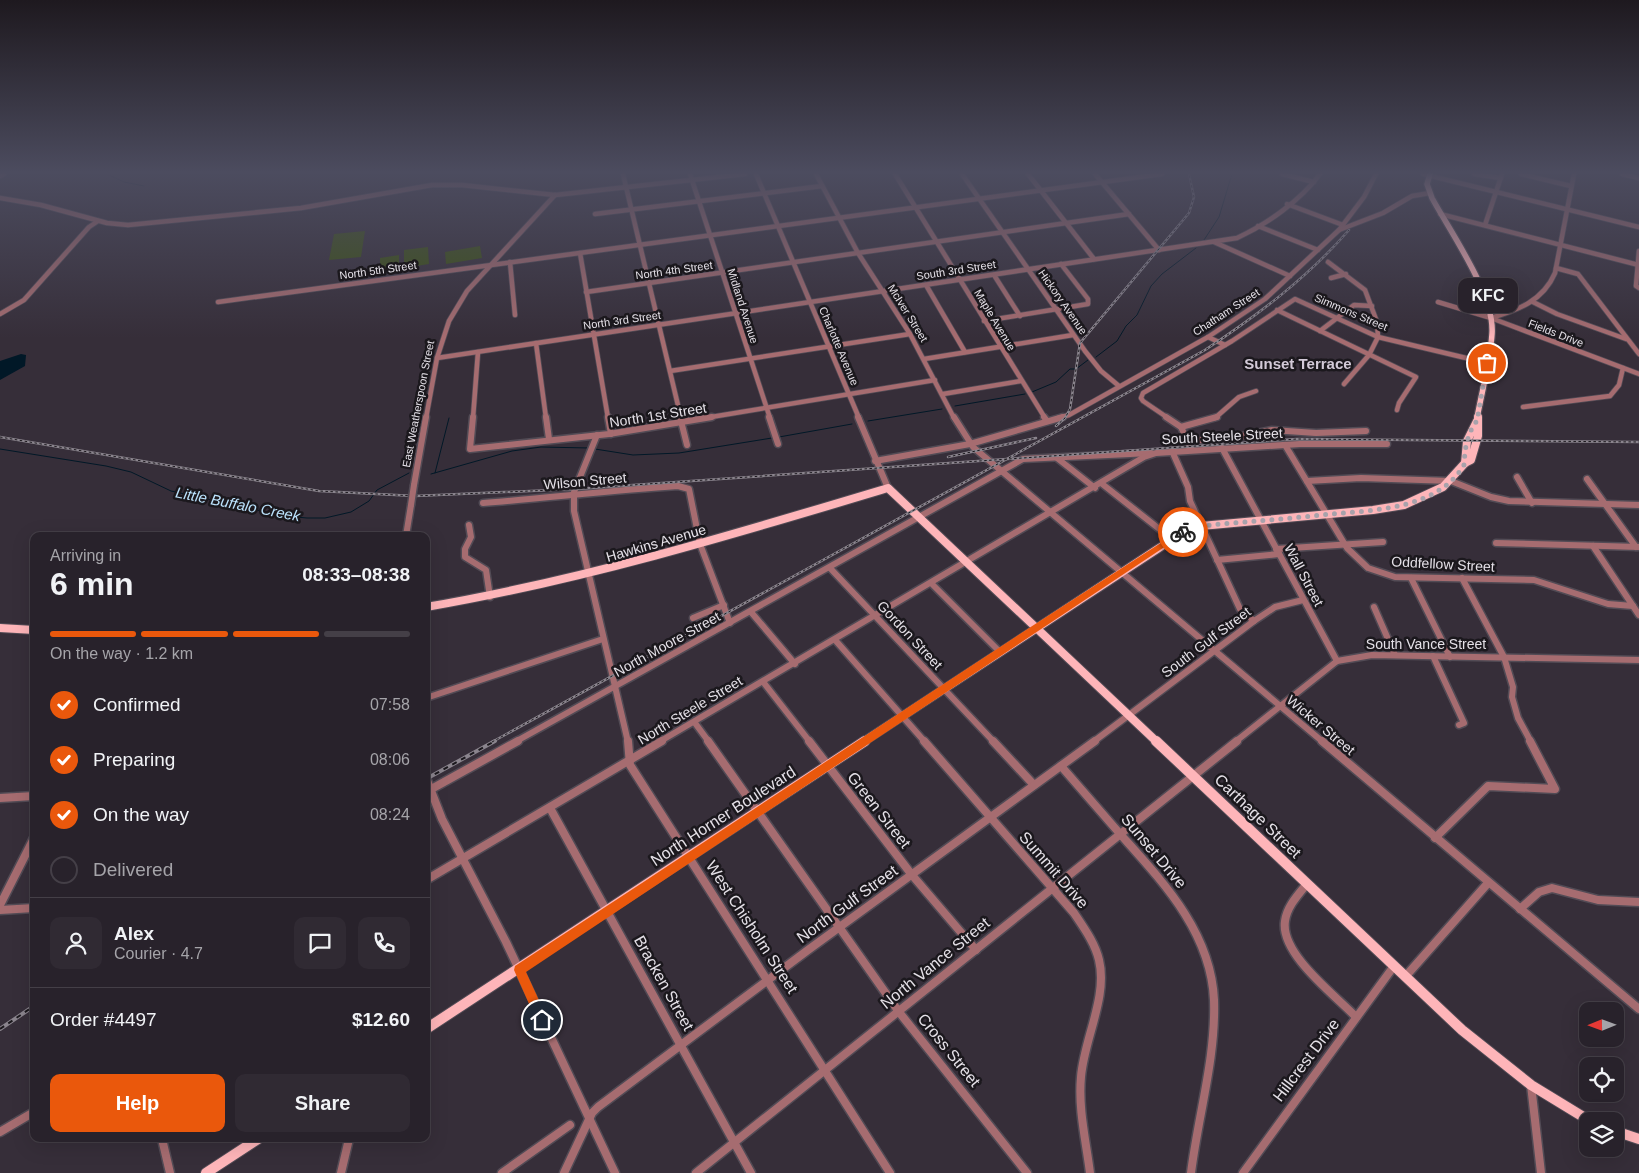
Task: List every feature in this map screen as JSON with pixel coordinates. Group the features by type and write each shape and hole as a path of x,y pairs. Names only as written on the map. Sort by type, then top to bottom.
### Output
{"main road":[{"name":"North Horner Boulevard","path":"430,1026 608,912 1036,627 1185,531 1201,526 1326,515 1404,505 1428,496 1451,481 1465,463 1471,460 1474,451 1479,428 1477,421 1492,334 1491,318 1484,293 1448,229"},
{"name":"Charlotte Avenue","path":"888,488 919,515"},
{"name":"Hawkins Avenue","path":"430,606 490,597 590,576 888,488"},
{"name":"Carthage Street","path":"919,515 1306,885 1462,1030 1531,1086 1579,1114"},
{"path":"0,628 30,630"},
{"path":"1624,1134 1639,1139"},
{"path":"209,1172 254,1142"}],"street":[{"path":"0,314 24,300 87,229"},
{"name":"East Weatherspoon Street","path":"407,532 437,358 445,331 455,310 467,292 525,229"},
{"path":"635,229 687,445"},
{"name":"Midland Avenue","path":"708,229 778,444"},
{"name":"North 5th Street","path":"218,302 759,229"},
{"name":"Charlotte Avenue","path":"779,229 875,461 888,488"},
{"name":"McIver Street","path":"844,229 910,334 958,427 970,444 988,460"},
{"name":"Maple Avenue","path":"928,229 1021,381 1049,421"},
{"name":"Hickory Avenue","path":"1000,229 1096,366 1119,386"},
{"name":"North 4th Street","path":"586,292 1025,229"},
{"path":"1070,229 1094,260"},
{"path":"1141,229 1159,250"},
{"name":"South 3rd Street","path":"810,302 1213,242 1241,236 1253,229"},
{"path":"1265,229 1318,250"},
{"path":"1499,229 1638,265"},
{"path":"1491,318 1533,302 1547,291 1556,268 1563,229"},
{"name":"Chatham Street","path":"875,461 970,444 1049,421 1076,411 1208,337 1265,299 1339,230"},
{"path":"1213,242 1290,276"},
{"path":"1638,287 1639,251"},
{"path":"580,253 610,434"},
{"path":"510,262 515,316"},
{"path":"1328,262 1365,290 1372,306 1378,337 1369,355 1344,384"},
{"path":"984,321 1084,306 1089,303 1061,264"},
{"path":"1556,268 1578,274 1639,354"},
{"path":"994,274 1020,316"},
{"path":"1331,278 1346,274"},
{"path":"926,285 965,352"},
{"name":"Simmons Street","path":"1277,310 1295,298 1378,337 1487,363"},
{"name":"North 3rd Street","path":"437,358 810,302"},
{"name":"Fields Drive","path":"1438,302 1491,318 1639,374"},
{"path":"1533,302 1557,314 1628,339"},
{"path":"1320,331 1354,305 1372,306"},
{"path":"1192,450 1181,427 1143,401 1141,397 1143,393 1225,346 1277,310 1416,377 1399,403 1398,410"},
{"path":"670,371 910,334"},
{"path":"924,359 1074,334"},
{"path":"1208,337 1225,346"},
{"path":"536,343 549,439"},
{"name":"North 1st Street","path":"478,352 470,449 549,439 597,436 935,380"},
{"path":"1523,407 1610,396 1619,385 1623,368"},
{"path":"942,394 1021,381"},
{"path":"1181,427 1214,419 1233,400 1246,392 1256,391"},
{"path":"1188,441 1232,438 1272,430 1316,433 1366,431"},
{"path":"573,496 597,436"},
{"name":"South Steele Street","path":"968,563 1156,452 1286,445 1387,444"},
{"name":"Oddfellow Street","path":"1286,445 1345,545 1352,555 1368,568 1385,574 1411,578 1543,581 1608,604 1633,606"},
{"name":"Wall Street","path":"1222,448 1337,661"},
{"path":"1172,451 1186,481 1190,501 1240,609 1254,622"},
{"name":"North Moore Street","path":"430,790 830,568 1000,470 1023,460 1156,452"},
{"path":"1057,458 1095,488"},
{"name":"Wicker Street","path":"988,460 1639,1009"},
{"path":"1517,477 1532,502"},
{"path":"1307,481 1361,478 1451,481 1497,498 1532,502 1639,505"},
{"path":"1587,479 1637,547"},
{"path":"1102,483 1172,539"},
{"name":"Wilson Street","path":"483,503 573,496 600,491 678,486 689,489 700,544"},
{"name":"West Chisholm Street","path":"573,496 574,511 628,743 630,762 639,781 769,980 890,1173"},
{"path":"469,525 471,536 464,547 464,554 465,557 486,570 490,597"},
{"path":"1217,560 1383,542"},
{"path":"1496,543 1637,547"},
{"path":"700,544 730,623"},
{"path":"1593,546 1639,615"},
{"name":"North Steele Street","path":"430,878 464,860 968,563"},
{"name":"Gordon Street","path":"830,568 1034,785"},
{"path":"1411,578 1450,657"},
{"path":"1435,838 1488,786 1555,789 1518,718 1512,697 1513,687 1504,657 1462,578"},
{"path":"932,584 1000,652"},
{"name":"South Gulf Street","path":"1130,715 1275,607 1303,600"},
{"path":"693,618 724,605"},
{"path":"1374,607 1395,656"},
{"path":"751,612 795,664"},
{"path":"430,697 603,639"},
{"name":"Summit Drive","path":"836,641 1053,888 1086,928 1097,948 1102,971 1101,998 1085,1050 1081,1078 1090,1173"},
{"name":"South Vance Street","path":"1194,776 1337,661 1351,656 1639,660"},
{"path":"1433,656 1464,723 1459,725"},
{"name":"Green Street","path":"764,683 912,875 976,950"},
{"name":"North Gulf Street","path":"564,1173 588,1122 598,1106 683,1046 839,928 1130,715"},
{"name":"Cross Street","path":"695,723 899,1012 1027,1173"},
{"name":"Sunset Drive","path":"1061,766 1166,884 1190,919 1205,954 1212,990 1213,1030 1191,1173"},
{"name":"North Vance Street","path":"696,1173 1194,776"},
{"path":"430,795 519,970 588,1122 615,1173"},
{"path":"0,798 30,796"},
{"name":"Bracken Street","path":"550,808 683,1046 751,1173"},
{"path":"0,905 30,846"},
{"path":"1406,977 1488,883"},
{"path":"1306,885 1293,898 1286,912 1284,929 1287,941 1296,957 1356,1017"},
{"path":"1520,909 1540,892 1552,888 1598,900 1639,902"},
{"path":"0,910 30,908"},
{"name":"Hillcrest Drive","path":"1243,1173 1394,966"},
{"path":"1531,1086 1541,1173"},
{"path":"0,1132 30,1114"},
{"path":"502,1173 570,1125"},
{"path":"163,1142 170,1173"},
{"path":"341,1173 348,1142"}],"green space":[{"path":"365,231 361,257 329,260 334,234"},
{"path":"480,246 482,258 446,264 445,252"},
{"path":"428,247 429,264 404,268 404,250"},
{"path":"399,255 399,270 380,273 380,258"}],"water":[{"path":"21,354 26,355 25,366 0,380 0,361"}],"waterway":[{"name":"Little Buffalo Creek","path":"1204,240 1211,229"},
{"name":"Little Buffalo Creek","path":"1096,357 1117,341 1126,326 1137,315 1151,286 1162,274 1196,248"},
{"name":"Little Buffalo Creek","path":"1032,392 1056,382 1070,369 1076,369 1088,360"},
{"name":"Little Buffalo Creek","path":"955,406 1025,394"},
{"name":"Little Buffalo Creek","path":"868,421 942,409"},
{"path":"435,473 449,418"},
{"name":"Little Buffalo Creek","path":"779,437 852,424"},
{"name":"Little Buffalo Creek","path":"595,449 633,455 679,453 772,438"},
{"name":"Little Buffalo Creek","path":"435,473 512,451 541,447 589,448"},
{"name":"Little Buffalo Creek","path":"0,449 106,466 131,472 171,491 284,516 307,518 325,518 351,512 369,501 377,490 409,473"},
{"name":"Little Buffalo Creek","path":"431,474 435,473"}],"railway":[{"path":"1056,426 1065,418 1070,409 1080,343 1176,229"},
{"path":"1007,459 1205,350 1281,295 1333,248 1349,230"},
{"path":"0,437 319,491 415,496 575,489 1007,459"},
{"path":"948,457 1036,438"},
{"path":"1007,459 1297,439 1639,442"},
{"path":"492,742 1007,459"},
{"path":"430,777 495,741"},
{"path":"0,1029 30,1009"}],"way so far":[{"path":"1183,532 1201,526 1385,509 1404,505 1428,496 1451,481 1465,463 1464,457 1471,426 1477,421 1487,363"}],"place":[{"name":"KFC","path":"1487,363"}],"district":[{"name":"Sunset Terrace","path":"1298,363"}],"route":[{"path":"542,1020 519,970 778,800 1036,627 1183,532"}]}
